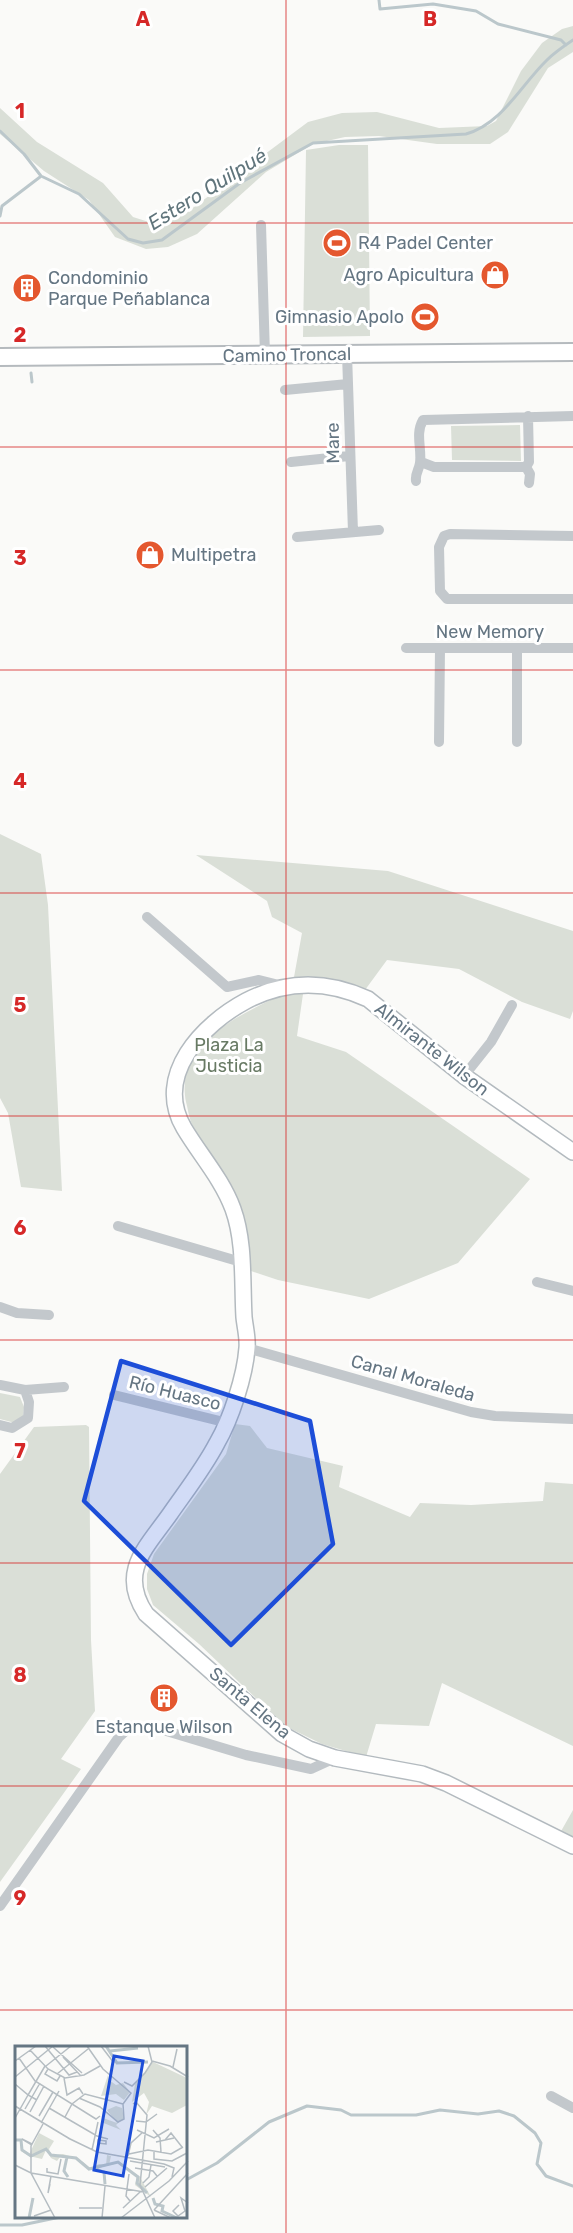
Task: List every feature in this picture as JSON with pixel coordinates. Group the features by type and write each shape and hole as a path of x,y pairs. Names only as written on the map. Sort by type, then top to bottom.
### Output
{"main road":[{"name":"Camino Troncal","path":"0,357 573,352"}],"street":[{"path":"261,225 265,355"},
{"name":"Mare","path":"347,354 353,532"},
{"path":"285,390 348,384"},
{"path":"526,466 529,462 528,416"},
{"path":"416,481 415,474 421,462 418,428 423,420 573,416"},
{"path":"291,462 349,456"},
{"path":"421,462 434,467 526,466"},
{"path":"526,466 530,474 529,483"},
{"path":"297,537 380,530"},
{"path":"573,536 450,534 444,536 439,547 440,591 447,599 573,599"},
{"name":"New Memory","path":"406,648 573,648"},
{"path":"440,648 440,741"},
{"path":"516,742 517,648"},
{"path":"147,917 227,987 259,980 283,986"},
{"name":"Almirante Wilson","path":"228,1423 247,1348 241,1262 233,1210 180,1120 176,1104 176,1079 187,1051 213,1023 230,1010 283,986 333,987 368,999 464,1076 573,1152"},
{"path":"464,1076 491,1042 512,1005"},
{"path":"118,1226 241,1262"},
{"path":"537,1282 573,1291"},
{"path":"0,1307 18,1313 49,1315"},
{"name":"Canal Moraleda","path":"247,1348 471,1412 495,1416 573,1419"},
{"path":"0,1385 25,1390 64,1387"},
{"path":"0,1425 12,1428 28,1418 29,1402 25,1390"},
{"name":"Río Huasco","path":"114,1395 228,1423"},
{"name":"Santa Elena","path":"228,1423 205,1462 142,1551 134,1580 140,1605 146,1614 282,1734 309,1749 335,1758 422,1774 446,1783 573,1846"},
{"path":"0,1906 119,1737 132,1726 163,1730 246,1755 311,1769 335,1758"},
{"path":"551,2096 573,2108"}],"highlighted area":[{"path":"121,1361 310,1421 333,1544 231,1645 84,1501"}],"green space":[{"path":"573,26 573,52 548,68 508,132 490,144 437,144 379,136 345,137 313,144 266,172 197,234 168,247 146,249 115,237 89,200 44,171 0,134 0,108 37,142 103,183 133,217 152,223 186,213 308,122 342,113 377,112 439,128 487,126 496,121 521,71 542,43 562,29"},
{"name":"R4 Padel Center","path":"339,145 368,145 370,336 303,337 306,150"},
{"path":"520,425 521,461 452,460 451,426"},
{"path":"0,834 41,854 48,905 62,1191 21,1187 8,1113 0,1098"},
{"path":"196,855 388,871 573,931 573,1011 570,1019 522,1002 459,969 387,960 365,990 332,979 294,977 302,933 272,917 267,901"},
{"name":"Plaza La Justicia","path":"286,993 303,994 297,1036 346,1052 530,1179 458,1263 369,1299 278,1280 251,1271 249,1247 239,1209 191,1122 186,1102 185,1081 190,1063 215,1033 250,1010"},
{"path":"0,1393 20,1397 24,1407 23,1416 15,1423 0,1419"},
{"path":"235,1424 250,1426 267,1448 343,1466 339,1487 410,1517 420,1503 471,1505 543,1501 545,1482 573,1484 573,1746 442,1683 429,1726 376,1724 366,1757 322,1744 285,1726 199,1644 153,1605 147,1589 147,1574 154,1554 226,1454"},
{"path":"86,1425 89,1427 91,1640 95,1711 61,1759 81,1769 0,1882 0,1474 34,1427"},
{"path":"573,1810 573,1839 560,1833"}],"waterway":[{"path":"379,0 380,9 433,4 476,11 498,24 561,40 566,45"},
{"name":"Estero Quilpué","path":"0,131 24,154 41,176 79,194 128,239 143,243 162,240 240,183 313,143 466,134 479,129 501,113 550,57 573,40"},
{"path":"0,216 2,206 40,177"},
{"path":"31,373 32,382"},
{"path":"188,2179 217,2163 269,2122 307,2106 341,2110 351,2115 416,2115 440,2110 478,2114 499,2111 514,2116 535,2133 541,2143 537,2164 546,2176 573,2186"},
{"path":"0,2225 22,2225 55,2218"}],"place":[{"name":"R4 Padel Center","path":"337,243"},
{"name":"Agro Apicultura","path":"495,275"},
{"name":"Condominio Parque Peñablanca","path":"27,288"},
{"name":"Gimnasio Apolo","path":"425,317"},
{"name":"Multipetra","path":"150,555"},
{"name":"Estanque Wilson","path":"164,1698"}]}
